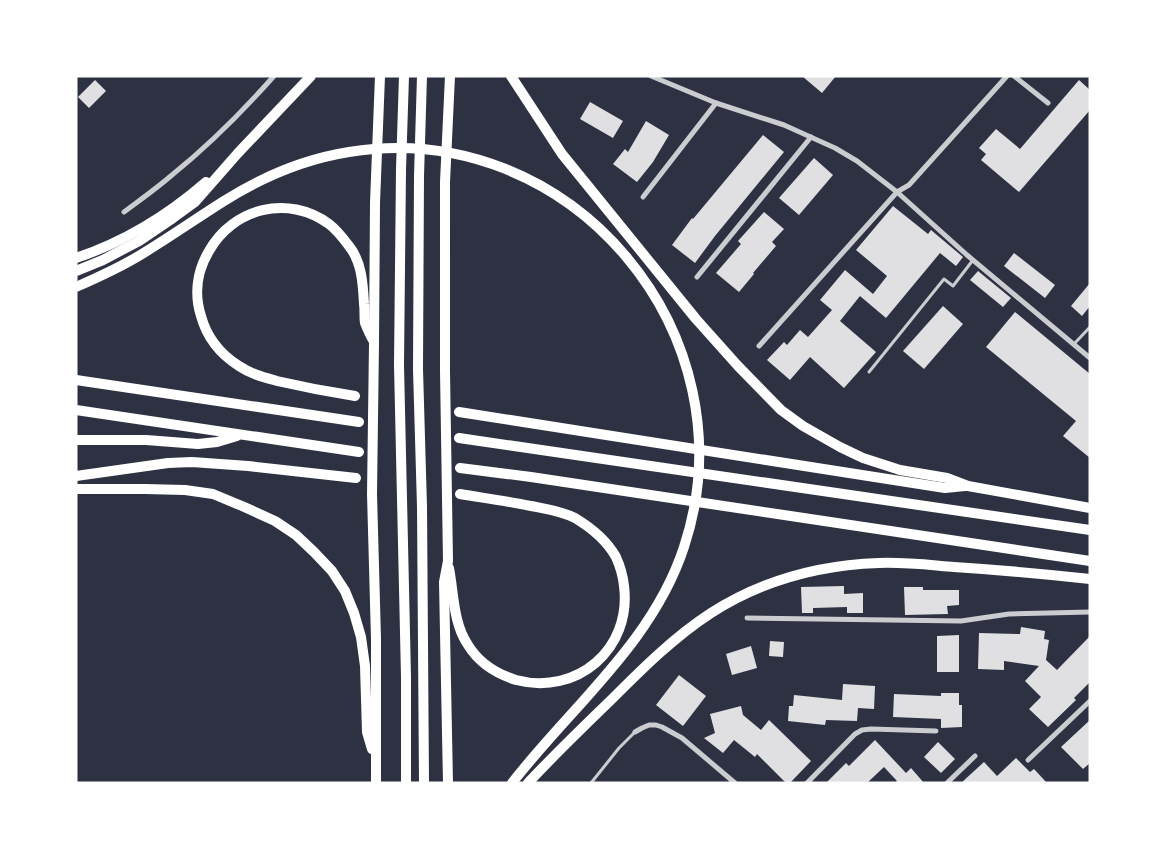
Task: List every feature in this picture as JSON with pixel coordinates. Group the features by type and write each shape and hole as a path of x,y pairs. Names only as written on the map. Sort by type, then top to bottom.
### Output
{"highway":[{"path":"76,270 103,260 139,241 195,202 238,153 311,76"},
{"path":"376,783 376,639 372,494 375,203 380,76"},
{"path":"404,76 399,365 406,677 406,783"},
{"path":"422,76 419,176 418,369 422,507 424,783"},
{"path":"448,783 444,582 448,561 445,182 450,76"},
{"path":"511,76 562,154 696,319 781,410 803,426 840,447 863,458 900,470 947,478 968,486 1090,508"},
{"path":"76,287 139,256 226,200 260,181 302,164 334,155 357,151 406,148 457,154 484,161 525,177 558,195 578,209 627,257 655,297 670,325 680,348 694,396 700,447 692,521 666,591 642,630 606,676 546,741 512,783"},
{"path":"76,258 135,233 191,195 238,153"},
{"path":"355,396 256,376 227,358 213,344 204,328 198,308 197,292 204,260 213,243 224,230 240,218 254,211 272,208 301,211 328,224 351,248 358,264 363,286 365,324 374,343"},
{"path":"76,380 359,422"},
{"path":"76,410 360,452"},
{"path":"458,412 945,488 968,486"},
{"path":"76,440 146,440 198,444 217,442 241,434"},
{"path":"459,438 1090,530"},
{"path":"76,476 168,463 192,462 356,478"},
{"path":"460,468 1090,561"},
{"path":"76,490 110,488 177,490 213,494 275,521 314,552 332,571 345,591 354,613 361,637 365,666 367,732 376,764"},
{"path":"448,561 454,604 460,629 468,645 479,659 492,670 509,678 525,682 545,683 570,677 594,665 607,651 618,634 624,617 626,599 623,576 616,557 604,541 591,529 574,518 558,511 460,494"},
{"path":"528,783 615,695 670,645 711,613 767,585 800,574 820,570 879,563 1017,571 1090,579"}],"street":[{"path":"124,212 173,174 226,126 274,76"},
{"path":"651,76 716,103 784,125 836,148 857,160 897,192 973,260 1090,358"},
{"path":"759,346 897,192 909,185 1007,76"},
{"path":"1014,76 1048,103"},
{"path":"643,197 716,103"},
{"path":"697,277 812,137"},
{"path":"747,618 961,621 1009,614 1090,612"},
{"path":"1028,760 1090,701"},
{"path":"635,732 649,725 662,727 682,738 735,783"},
{"path":"807,783 851,737 862,730 871,728 936,731"},
{"path":"947,783 975,756"}],"lane":[{"path":"869,372 944,279 953,286 973,260"},
{"path":"1073,344 1090,327"},
{"path":"591,783 619,748 635,732"}],"building":[{"path":"802,76 836,76 822,93"},
{"path":"95,80 106,91 89,108 78,97"},
{"path":"1079,80 1090,90 1090,110 1019,192 981,160 986,154 979,148 996,129 1020,149"},
{"path":"590,102 623,121 613,138 580,119"},
{"path":"646,121 669,135 653,162 637,182 613,164 625,149 628,152"},
{"path":"763,135 784,152 695,263 672,245 692,218"},
{"path":"814,158 833,175 799,215 779,198"},
{"path":"893,206 928,234 931,230 963,257 956,266 940,253 886,318 860,296 840,321 876,352 844,388 810,357 790,380 767,360 784,342 787,345 800,330 808,337 832,310 820,300 845,270 873,294 887,276 856,250"},
{"path":"764,212 784,229 772,242 776,246 739,292 716,273 741,244 738,241"},
{"path":"1014,253 1055,285 1045,298 1004,266"},
{"path":"978,271 1011,298 1003,307 970,280"},
{"path":"1090,283 1090,306 1082,316 1071,306"},
{"path":"943,306 963,324 924,369 903,351"},
{"path":"1015,312 1090,374 1090,458 1063,436 1076,421 986,347"},
{"path":"844,586 844,594 863,593 863,613 847,613 847,607 813,608 813,613 802,613 801,587"},
{"path":"904,587 923,587 923,590 959,590 959,605 947,606 948,614 905,615"},
{"path":"1021,627 1045,631 1044,639 1049,640 1046,660 1057,670 1090,636 1090,682 1074,698 1076,700 1048,727 1029,709 1041,697 1025,681 1039,666 1004,661 1004,670 978,669 979,633 1020,634"},
{"path":"959,635 959,672 937,672 937,636"},
{"path":"770,641 784,642 783,657 769,656"},
{"path":"751,646 757,668 732,675 726,654"},
{"path":"679,675 706,696 683,726 656,705"},
{"path":"843,684 875,686 874,709 858,708 857,721 826,720 825,725 788,721 789,706 793,706 794,695 842,700"},
{"path":"941,693 959,693 959,705 962,705 962,727 941,728 941,719 893,717 894,694 941,696"},
{"path":"741,706 743,715 761,730 769,720 811,761 790,783 786,783 757,754 755,757 734,740 723,753 704,738 715,733 710,714"},
{"path":"1090,720 1090,763 1083,769 1061,747"},
{"path":"875,740 906,773 911,768 924,783 895,783 897,781 884,767 867,783 826,783 846,763 849,766"},
{"path":"938,742 955,759 941,773 924,757"},
{"path":"1016,758 1030,772 1034,769 1047,783 961,783 984,762 997,776"}]}
